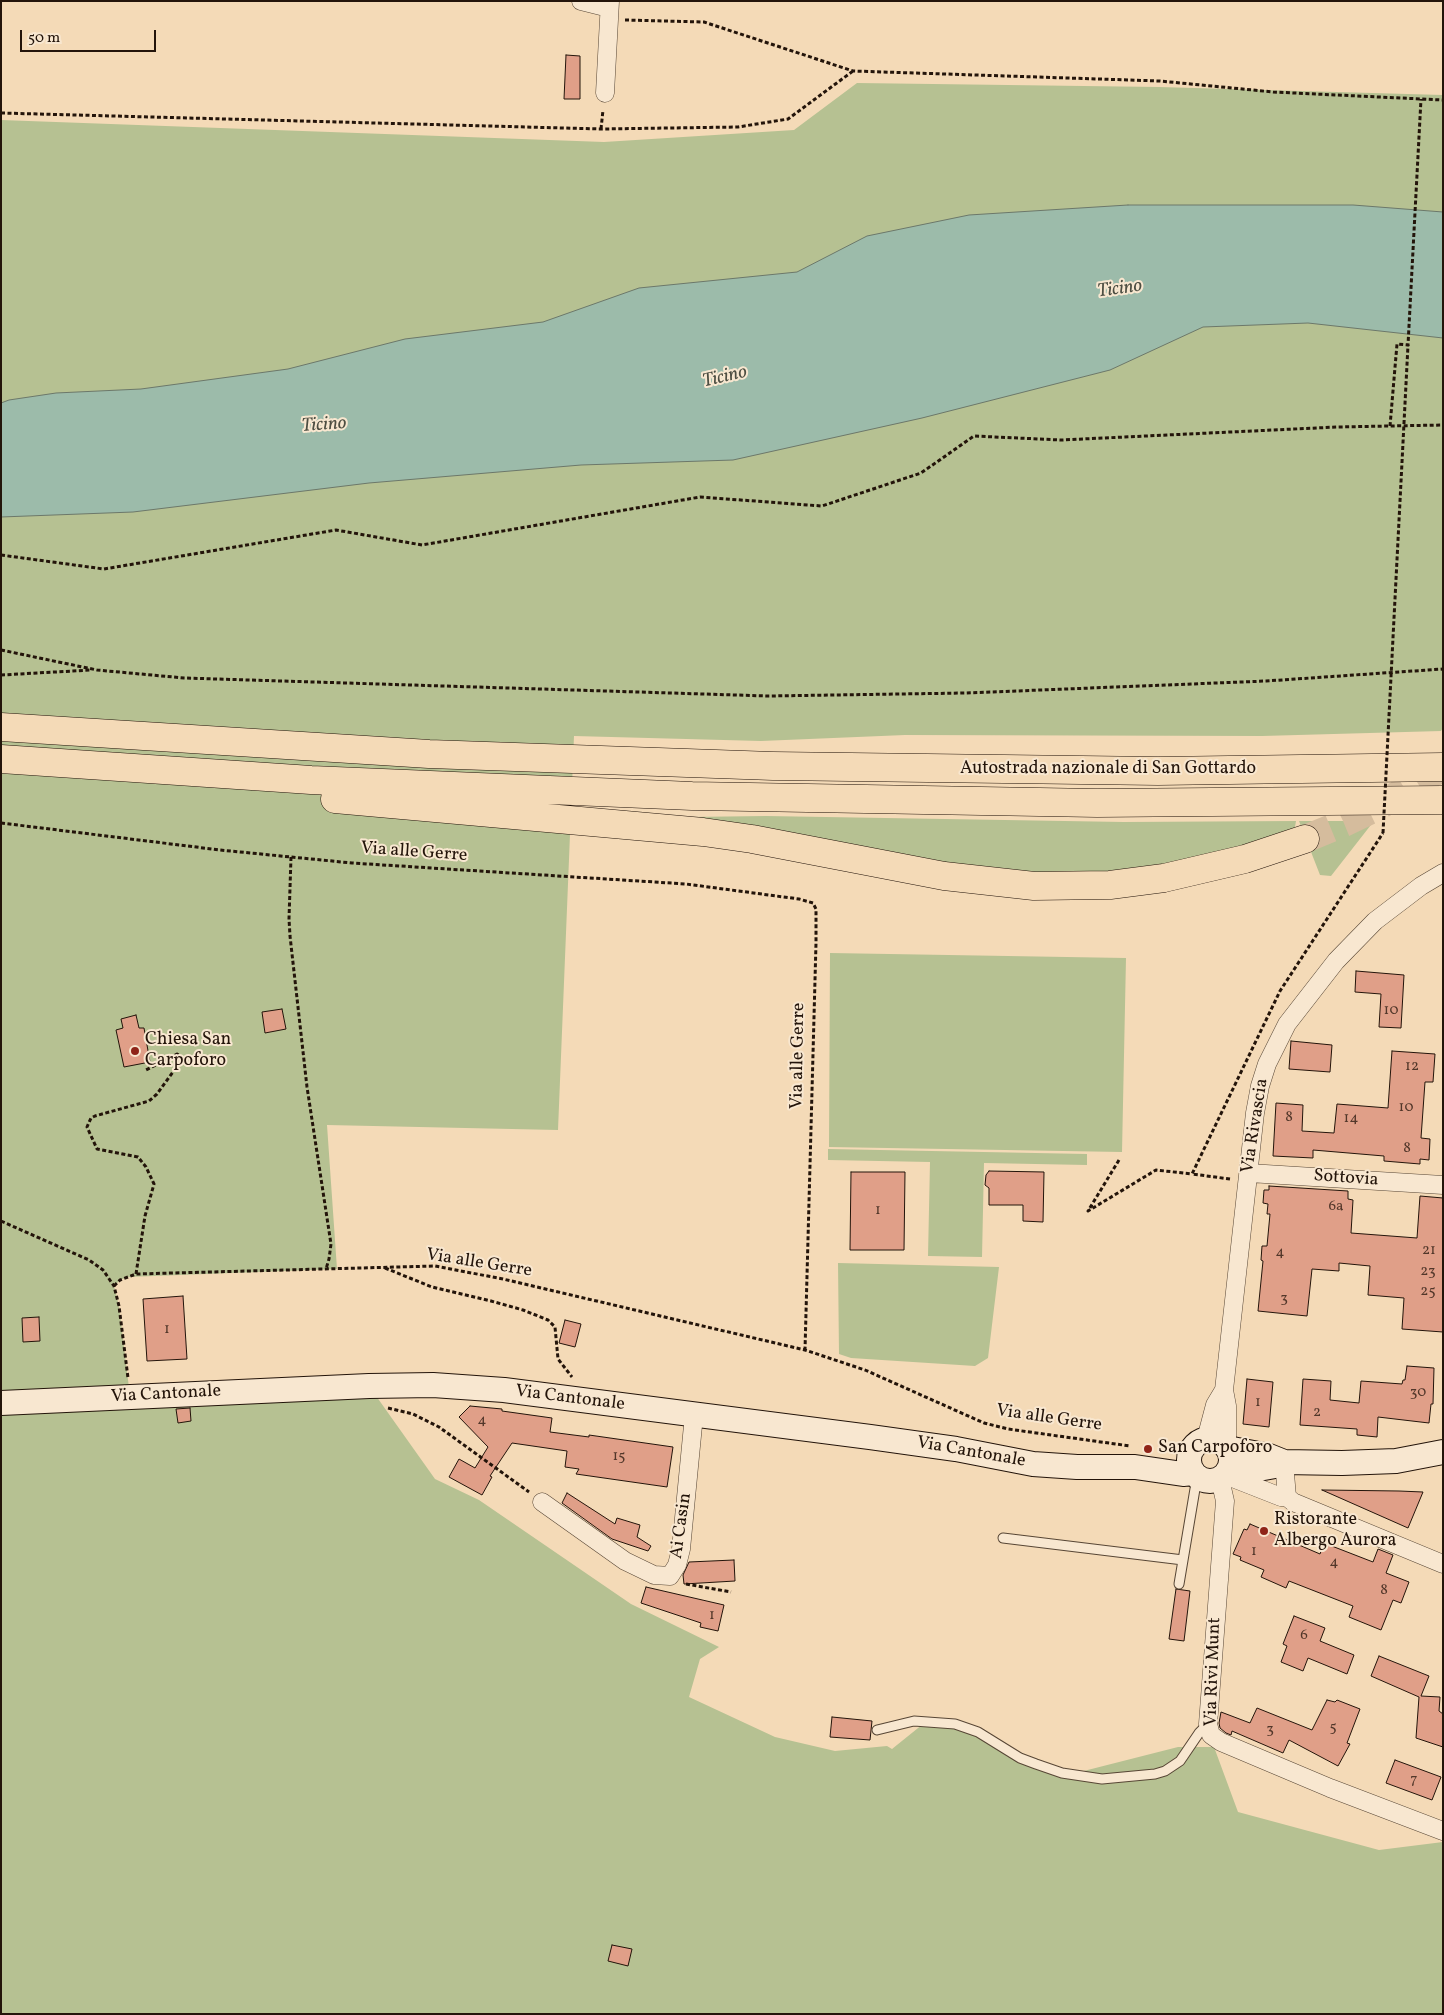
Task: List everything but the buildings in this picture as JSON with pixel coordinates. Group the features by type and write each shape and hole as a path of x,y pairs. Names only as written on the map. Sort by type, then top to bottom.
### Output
{"highway":[{"name":"Autostrada nazionale di San Gottardo","path":"1,728 419,753 773,766 1158,772 1443,767"},
{"path":"1,760 231,775 501,789 798,799 1097,803 1443,800"},
{"path":"231,775 260,792 703,832 768,842 944,876 1034,886 1110,885 1164,878 1245,859 1305,839"}],"main road":[{"name":"Via Cantonale","path":"1,1403 369,1386 433,1385 504,1390 941,1446 1033,1464 1077,1468 1138,1465 1208,1446 1269,1456 1284,1462 1380,1463 1443,1452"},
{"path":"1208,1446 1230,1453 1231,1465 1209,1476 1189,1462 1208,1446"},
{"name":"Via Cantonale","path":"1138,1465 1183,1474 1209,1476 1275,1466 1284,1462"}],"street":[{"path":"582,1 609,9 605,92"},
{"name":"Via Rivascia","path":"1208,1446 1227,1406 1224,1390 1249,1173 1260,1086 1267,1064 1287,1024 1336,961 1375,921 1421,886 1443,873"},
{"name":"Sottovia","path":"1249,1173 1443,1185"},
{"name":"Ai Casin","path":"542,1502 625,1561 654,1575 670,1576 677,1565 681,1549 694,1415"},
{"path":"1284,1462 1286,1497"},
{"path":"1209,1476 1286,1497 1293,1502 1443,1564"},
{"name":"Via Rivi Munt","path":"1209,1476 1225,1501 1208,1724 1211,1734 1221,1742 1330,1788 1443,1832"}],"lane":[{"path":"1179,1584 1183,1560 1209,1476"},
{"path":"1003,1538 1183,1560"},
{"path":"877,1730 914,1721 955,1724 978,1732 1011,1753 1036,1764 1062,1773 1102,1779 1154,1774 1165,1771 1180,1761 1199,1733 1208,1724"}],"path":[{"path":"609,9 704,22 853,71 1160,81 1272,92 1443,100"},
{"path":"1,113 601,129 738,127 788,119 853,71"},
{"path":"1383,834 1421,100"},
{"path":"1390,426 1397,344 1408,345"},
{"path":"1,556 104,569 336,530 422,545 700,497 822,506 920,473 974,436 1061,440 1443,425"},
{"path":"1,650 97,670 184,678 768,696 966,693 1266,681 1443,669"},
{"path":"1,675 97,670"},
{"name":"Via alle Gerre","path":"1,823 117,838 352,863 686,884 809,901 815,906 816,943 805,1350"},
{"path":"292,857 289,919 307,1087 331,1244 326,1269"},
{"path":"136,1274 145,1216 154,1184 146,1167 138,1157 97,1149 87,1127 91,1118 95,1116 149,1101 157,1094 181,1061 181,1057 176,1054 146,1070"},
{"path":"1118,1160 1088,1211 1156,1170 1192,1174"},
{"path":"1,1221 88,1260 103,1270 114,1286 119,1306 130,1396"},
{"name":"Via alle Gerre","path":"114,1286 120,1280 136,1274 435,1266 503,1279 805,1350 865,1370 984,1423 1008,1429 1125,1444 1136,1448 1138,1465"},
{"path":"384,1268 432,1287 499,1303 548,1320 555,1327 558,1359 563,1368 594,1402"},
{"path":"384,1407 413,1414 439,1427 542,1502"},
{"path":"670,1576 684,1584 731,1592"}],"green space":[{"path":"857,83 1159,87 1443,95 1443,728 1441,731 1262,736 905,735 761,741 574,736 558,1130 327,1125 337,1269 128,1277 120,1280 114,1286 119,1306 130,1396 369,1386 435,1479 479,1500 631,1604 719,1647 700,1659 689,1697 775,1737 835,1751 887,1746 892,1749 928,1720 975,1728 1012,1758 1064,1776 1178,1747 1214,1747 1238,1812 1379,1850 1443,1842 1443,2014 1,2014 1,120 604,142 794,130"},
{"path":"766,816 1124,822 1296,821 1295,827 1280,841 1194,865 1016,878 689,817"},
{"path":"1299,821 1374,821 1331,876 1320,875"},
{"path":"830,953 1126,958 1122,1152 829,1147"},
{"path":"828,1149 1087,1154 1087,1165 984,1163 982,1257 928,1256 930,1162 828,1160"},
{"path":"838,1263 999,1267 988,1358 975,1366 851,1358 839,1354"}],"water":[{"name":"Ticino","path":"1128,205 1353,205 1443,212 1443,338 1308,323 1203,327 1110,370 922,418 733,460 581,465 369,483 133,512 1,517 1,403 9,400 56,393 141,389 288,369 405,339 543,322 639,288 797,272 867,236 969,215"}],"tunnel":[{"path":"1305,839 1379,806 1443,767"}],"place":[{"name":"Chiesa San Carpoforo","path":"135,1051"},
{"name":"San Carpoforo","path":"1148,1449"},
{"name":"Ristorante Albergo Aurora","path":"1264,1531"}]}
